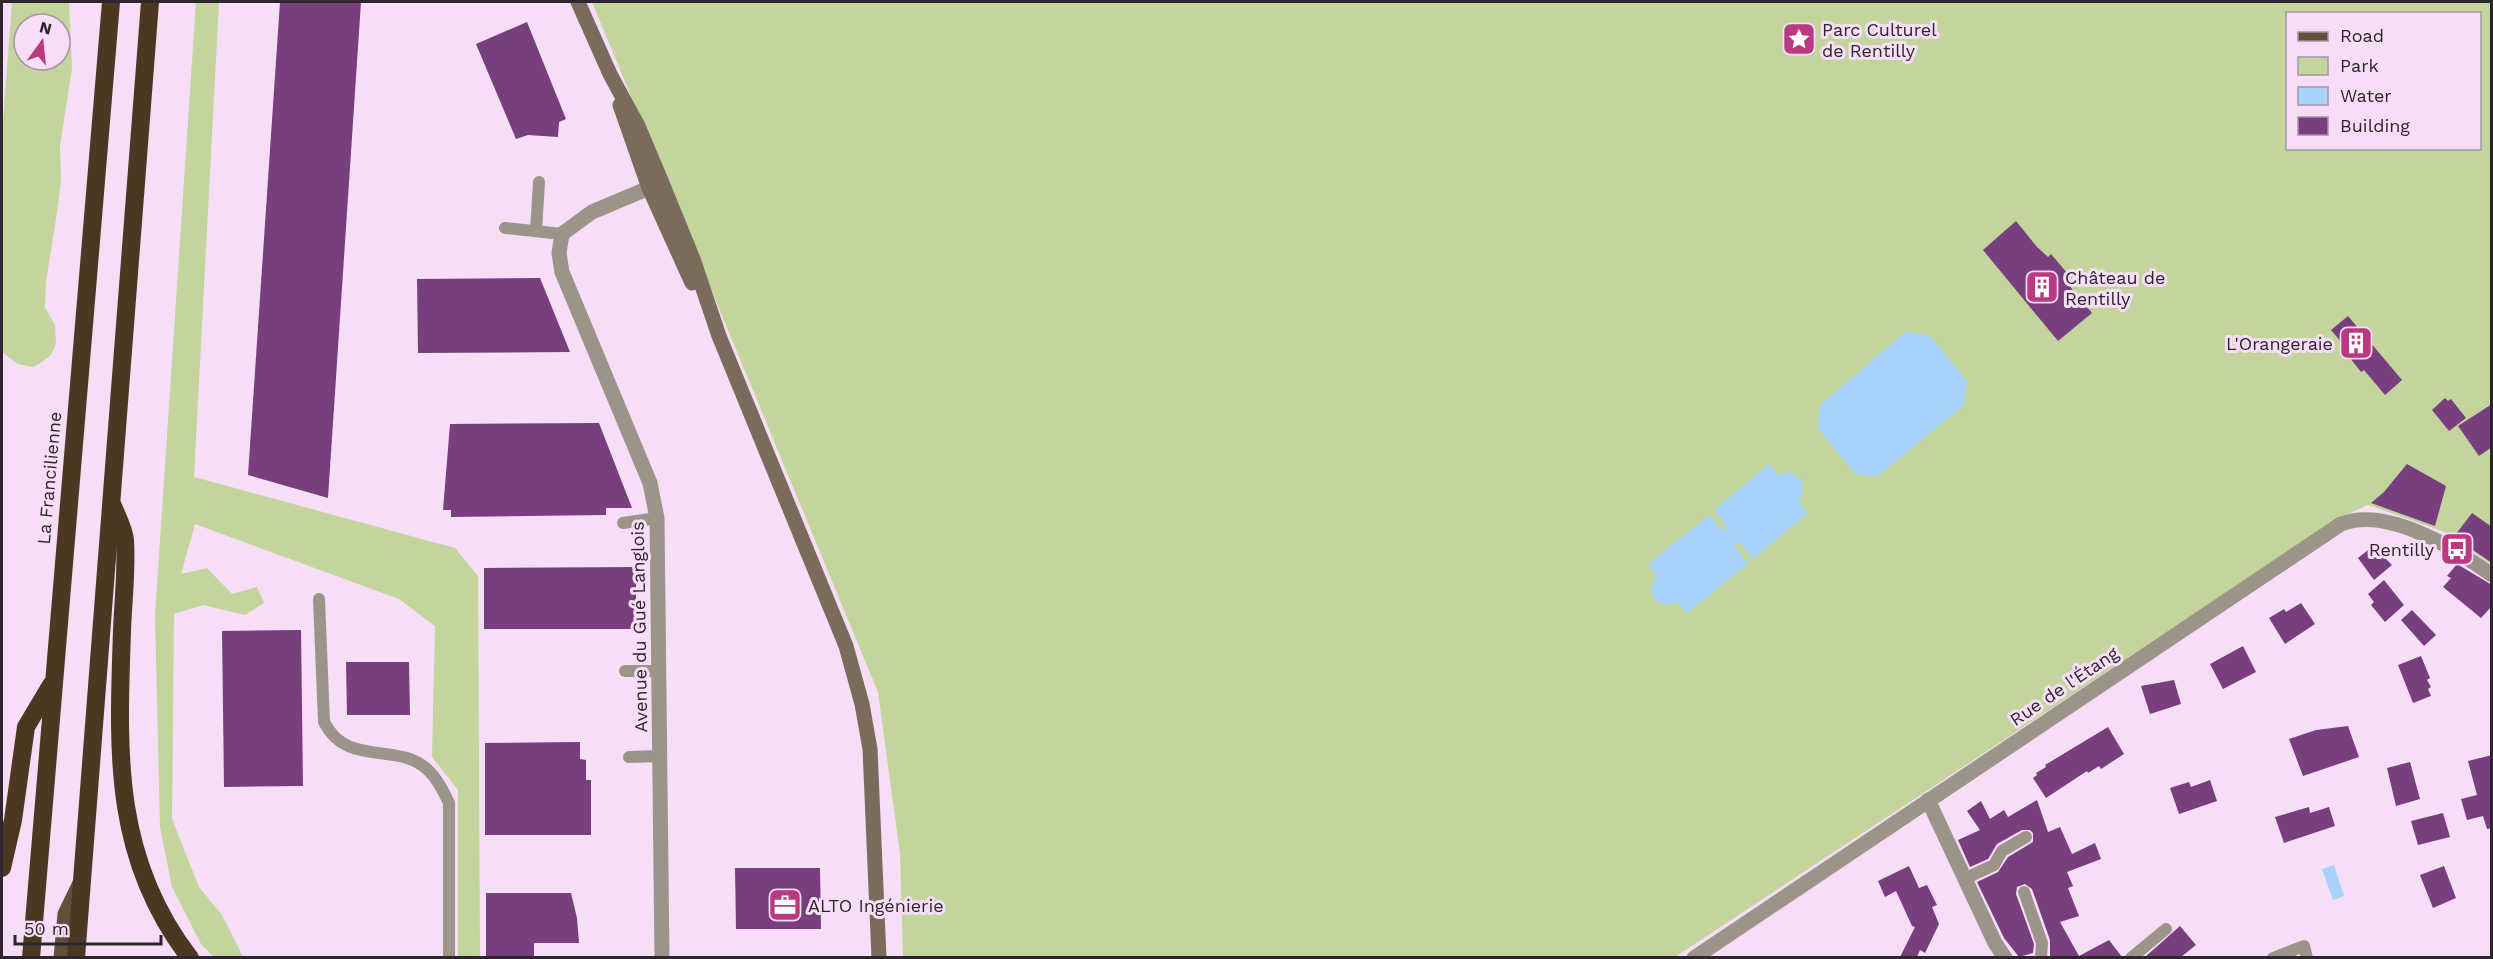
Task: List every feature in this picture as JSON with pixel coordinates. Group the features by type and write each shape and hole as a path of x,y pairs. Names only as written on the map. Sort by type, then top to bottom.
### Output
{"highway":[{"name":"La Francilienne","path":"31,957 111,2"},
{"path":"76,957 150,2"},
{"path":"111,500 125,538 119,742 127,822 134,850 157,904 190,957"},
{"path":"2,868 13,820 26,727 53,681"}],"main road":[{"path":"578,2 610,74 638,126 662,183 693,258 719,336 846,646 862,704 870,749 874,791 879,957"},
{"path":"610,74 627,130 649,188 682,262 719,336"},
{"path":"61,957 65,914 81,880"}],"street":[{"path":"562,234 592,212 649,188"},
{"name":"Avenue du Gué Langlois","path":"562,234 559,253 562,272 650,483 657,518 662,957"},
{"name":"Rue de l'Étang","path":"1694,957 2340,524 2361,519 2384,521 2421,535 2492,574"},
{"path":"1928,800 1995,943 2005,957"}],"lane":[{"path":"537,231 539,182"},
{"path":"505,228 562,234"},
{"path":"623,523 657,518"},
{"path":"319,599 324,722 331,736 349,748 407,758 428,770 438,781 449,803 449,957"},
{"path":"625,670 660,671"},
{"path":"629,757 660,756"},
{"path":"1964,879 1994,866 2002,851 2026,837"},
{"path":"2024,892 2042,943 2041,957"},
{"path":"2131,957 2166,929"},
{"path":"2273,957 2304,946 2307,957"}],"green space":[{"path":"12,2 69,2 69,12 12,12 12,72 71,72 60,146 61,180 57,213 46,281 45,308 55,325 56,344 51,355 32,367 18,364 2,352 2,134"},
{"path":"196,2 219,2 194,477 455,548 478,576 480,957 458,957 458,790 432,757 435,626 399,599 195,524 181,574 207,568 232,594 257,587 264,603 245,615 203,605 174,614 172,819 199,887 222,915 243,957 214,957 201,944 172,887 160,827 155,615"},
{"path":"592,2 2491,2 2491,564 2442,531 2368,505 2343,516 1675,957 903,957 900,854 878,692"}],"water":[{"path":"1905,332 1929,335 1967,381 1964,405 1877,477 1855,474 1817,427 1820,405"},
{"path":"1769,464 1778,475 1787,472 1800,480 1803,487 1799,502 1808,513 1753,559 1740,543 1734,544 1748,564 1687,613 1678,602 1664,604 1655,599 1652,589 1657,576 1648,564 1709,515 1724,532 1726,526 1714,510"},
{"path":"2334,865 2344,896 2333,900 2322,869"}],"building":[{"path":"280,2 361,2 328,498 248,475"},
{"path":"527,22 566,119 559,122 558,137 528,135 516,139 476,44"},
{"name":"Château de Rentilly","path":"2016,221 2037,247 2048,257 2051,254 2068,274 2065,276 2072,289 2092,313 2058,341 1983,250"},
{"path":"540,278 570,352 418,353 417,279"},
{"name":"L'Orangeraie","path":"2348,316 2402,380 2385,395 2364,370 2361,372 2350,358 2353,356 2331,330"},
{"path":"2445,398 2448,401 2451,399 2466,418 2449,431 2432,410"},
{"path":"2492,404 2492,447 2479,456 2458,426"},
{"path":"599,423 632,508 606,508 606,515 451,517 451,510 443,510 450,424"},
{"path":"2407,464 2446,486 2435,526 2371,503 2384,492"},
{"path":"2472,513 2492,527 2492,563 2470,548 2472,545 2456,534"},
{"path":"2373,546 2392,565 2374,580 2358,558"},
{"path":"2457,564 2492,585 2492,606 2481,618 2443,587 2451,578 2447,576"},
{"path":"636,567 636,629 484,629 484,568"},
{"path":"2384,580 2404,605 2385,622 2371,605 2374,602 2368,594"},
{"path":"2301,603 2315,624 2285,644 2269,618"},
{"path":"2412,610 2436,635 2424,646 2401,620"},
{"path":"301,630 303,786 224,787 222,631"},
{"path":"2243,646 2256,672 2223,689 2210,664"},
{"path":"2421,656 2430,678 2427,680 2431,687 2428,689 2431,696 2413,703 2398,665"},
{"path":"346,662 409,662 410,715 347,715"},
{"path":"2174,680 2181,704 2150,714 2141,686"},
{"path":"2348,726 2359,757 2303,776 2289,739 2316,730"},
{"path":"2108,727 2124,754 2101,769 2099,766 2088,773 2087,771 2046,798 2033,778 2037,775 2036,773 2046,767 2045,765"},
{"path":"580,742 580,759 586,760 586,780 591,780 591,835 485,835 485,743"},
{"path":"2492,755 2492,828 2487,829 2483,816 2467,820 2461,799 2477,795 2468,761"},
{"path":"2410,762 2420,799 2396,806 2387,768"},
{"path":"2210,780 2217,801 2179,814 2170,788 2189,782 2191,787"},
{"path":"2037,800 2048,832 2060,827 2072,854 2095,843 2101,859 2067,872 2073,886 2068,888 2079,916 2060,922 2079,956 2109,940 2122,957 2050,957 2050,940 2032,889 2025,884 2017,887 2016,894 2034,944 2033,953 2019,957 2004,938 1977,882 1998,872 2008,857 2033,842 2033,833 2030,830 2022,830 1997,844 1988,859 1970,867 1958,840 1980,830 1967,811 1981,801 1990,819 2004,810 2008,817"},
{"path":"2309,807 2310,813 2329,807 2335,826 2284,843 2275,817"},
{"path":"2443,813 2450,837 2418,845 2411,821"},
{"path":"1909,866 1919,888 1927,885 1937,905 1932,907 1939,924 1925,953 1920,950 1917,957 1900,957 1915,927 1912,926 1896,891 1885,897 1878,881"},
{"path":"2444,866 2456,898 2433,908 2420,875"},
{"path":"735,868 820,868 821,929 736,929"},
{"path":"486,893 571,893 577,918 579,943 534,943 534,957 486,957"},
{"path":"2180,926 2196,945 2181,957 2145,957"}],"place":[{"name":"Parc Culturel de Rentilly","path":"1799,39"},
{"name":"Château de Rentilly","path":"2042,287"},
{"name":"L'Orangeraie","path":"2356,343"},
{"name":"Rentilly","path":"2457,549"},
{"name":"ALTO Ingénierie","path":"785,905"}]}
